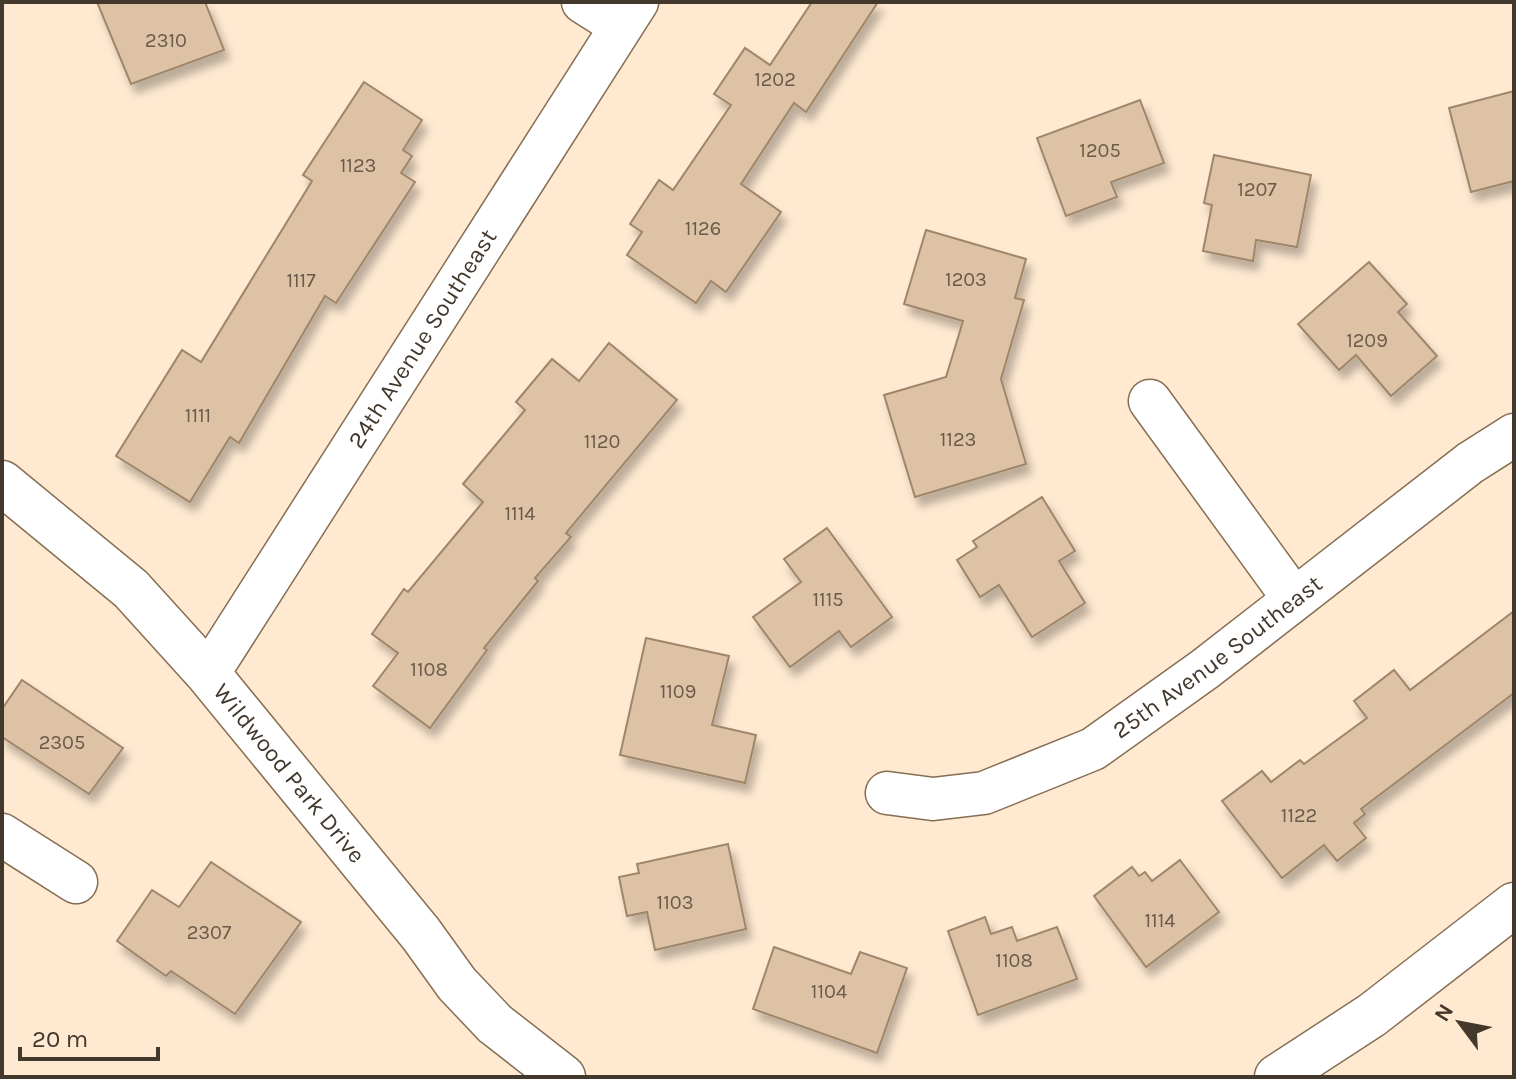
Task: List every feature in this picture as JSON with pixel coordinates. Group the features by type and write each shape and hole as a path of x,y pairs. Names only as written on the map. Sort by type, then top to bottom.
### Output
{"street":[{"path":"583,2 629,14"},
{"name":"24th Avenue Southeast","path":"208,674 629,14"},
{"path":"1150,401 1294,599"},
{"name":"25th Avenue Southeast","path":"887,793 933,799 984,793 1093,749 1470,463 1514,435"},
{"name":"Wildwood Park Drive","path":"2,483 131,589 208,674 421,934 457,984 495,1024 563,1077"},
{"path":"2,835 76,882"},
{"path":"1277,1077 1372,1015 1514,905"}],"building":[{"path":"97,2 205,2 224,50 131,84"},
{"path":"812,2 878,2 806,112 794,103 741,184 781,212 726,292 711,281 696,303 627,255 642,232 630,224 659,180 673,190 731,105 714,94 745,48 770,65"},
{"path":"364,82 422,120 403,150 412,156 401,173 415,182 336,303 325,296 239,443 230,437 190,502 116,456 182,350 201,362 312,181 303,175"},
{"path":"1514,91 1514,181 1471,192 1449,108"},
{"path":"1140,100 1164,163 1111,182 1117,197 1066,216 1037,138"},
{"path":"1214,155 1311,175 1297,247 1256,240 1253,261 1203,251 1212,205 1204,203"},
{"path":"926,230 1026,259 1015,298 1024,300 1001,379 1026,464 915,497 884,395 946,377 963,321 904,304"},
{"path":"1369,262 1407,304 1398,312 1437,356 1391,396 1356,355 1339,370 1298,324"},
{"path":"609,343 677,400 566,533 571,537 535,578 538,581 484,648 487,650 430,728 373,686 398,653 372,634 404,589 408,592 483,502 463,484 525,410 516,402 552,359 579,381"},
{"path":"1042,497 1075,551 1059,561 1085,603 1032,637 999,585 980,597 957,560 977,547 973,541"},
{"path":"827,528 892,617 851,647 839,631 790,667 753,617 801,582 784,559"},
{"path":"1514,611 1514,693 1361,809 1365,814 1354,823 1366,838 1337,861 1324,845 1282,878 1222,801 1262,771 1271,782 1300,760 1304,764 1367,718 1354,701 1394,670 1410,690"},
{"path":"646,638 729,656 712,725 756,735 745,783 620,755"},
{"path":"22,680 123,748 89,794 2,737 2,709"},
{"path":"728,844 746,929 655,950 647,912 627,916 619,877 639,873 637,864"},
{"path":"1180,860 1219,912 1146,967 1094,896 1132,867 1139,876 1145,872 1152,881"},
{"path":"211,862 301,922 235,1014 171,971 166,976 117,941 152,890 179,907"},
{"path":"985,917 991,934 1012,927 1017,941 1057,927 1077,979 978,1015 948,931"},
{"path":"774,947 851,974 860,952 907,968 877,1053 753,1009"}]}
